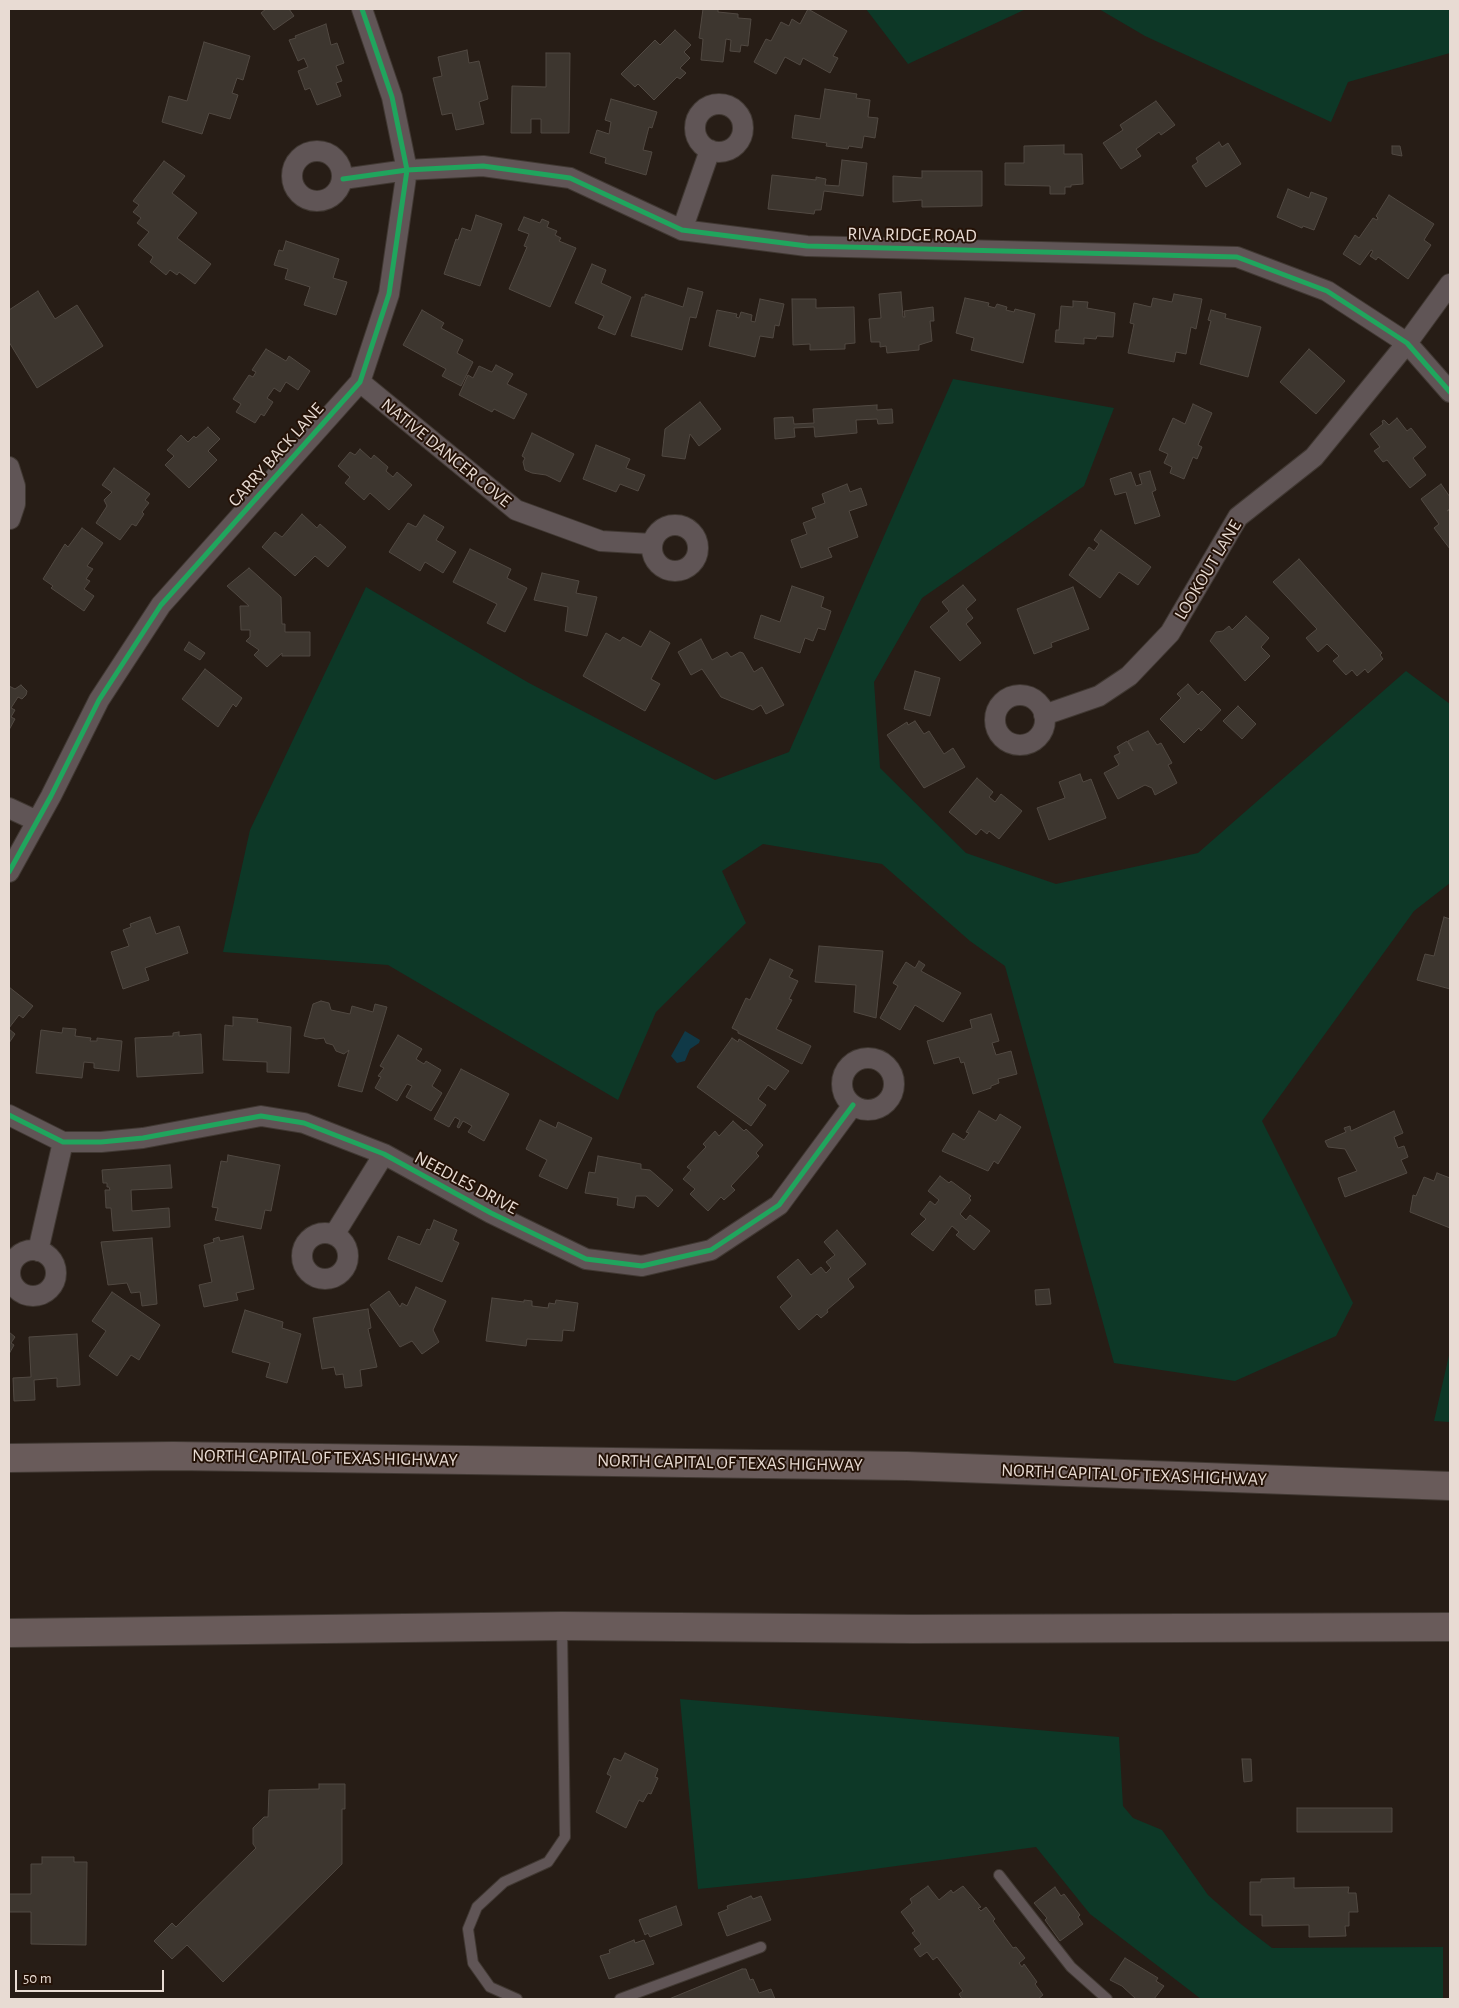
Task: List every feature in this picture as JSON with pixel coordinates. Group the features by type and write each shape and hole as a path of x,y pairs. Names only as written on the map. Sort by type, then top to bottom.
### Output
{"highway":[{"name":"NORTH CAPITAL OF TEXAS HIGHWAY","path":"9,1458 173,1456 907,1466 1450,1486"},
{"path":"9,1633 562,1626 903,1628 1450,1627"}],"street":[{"name":"CARRY BACK LANE","path":"9,872 99,700 161,605 360,382 389,294 407,170 392,97 362,9"},
{"path":"682,230 710,150"},
{"name":"RIVA RIDGE ROAD","path":"343,178 407,170 483,166 570,178 682,230 807,246 1237,257 1328,291 1407,343 1450,392"},
{"name":"LOOKOUT LANE","path":"1044,715 1099,696 1129,676 1170,633 1238,517 1314,457 1407,343 1450,284"},
{"name":"NATIVE DANCER COVE","path":"360,382 516,510 601,541 652,544"},
{"path":"9,467 15,486 15,504 10,519"},
{"path":"9,808 37,821"},
{"name":"NEEDLES DRIVE","path":"9,1115 63,1142 102,1142 143,1138 261,1116 304,1123 384,1154 491,1213 586,1259 642,1266 711,1250 780,1205 853,1105"},
{"path":"38,1251 63,1142"},
{"path":"334,1235 384,1154"}],"lane":[{"path":"517,1999 490,1987 473,1963 468,1928 477,1907 504,1882 548,1862 565,1837 562,1626"},
{"path":"999,1875 1071,1967 1107,1999"},
{"path":"620,1999 761,1947"}],"green space":[{"path":"866,9 1026,9 908,64"},
{"path":"1099,9 1450,9 1450,53 1348,82 1331,122 1145,36"},
{"path":"953,379 1114,408 1084,486 922,598 874,682 880,768 966,853 1056,884 1198,853 1406,671 1450,704 1450,883 1414,911 1262,1121 1353,1303 1336,1336 1235,1381 1114,1363 1005,966 970,941 882,864 763,844 722,871 746,923 656,1012 618,1100 388,965 223,952 250,830 366,587 529,683 715,780 789,752"},
{"path":"1450,1351 1450,1422 1434,1421"},
{"path":"680,1699 1119,1737 1123,1806 1133,1818 1162,1830 1208,1895 1242,1925 1272,1948 1443,1947 1443,1999 1201,1999 1090,1914 1036,1847 808,1878 698,1889"}],"water":[{"path":"685,1031 700,1040 699,1043 690,1049 685,1061 677,1063 671,1056"}],"building":[{"path":"266,9 289,9 294,16 274,30 261,13"},
{"path":"703,9 718,9 718,12 738,14 738,18 751,19 748,46 741,45 740,52 730,51 731,40 726,39 723,62 701,60 703,39 699,38"},
{"path":"808,9 847,31 833,56 838,58 830,73 803,58 800,65 785,57 776,74 754,62 766,39 771,41 781,22 789,26 792,19 800,24"},
{"path":"326,24 331,45 337,43 344,63 336,66 342,81 336,83 341,96 317,105 310,88 305,90 298,71 308,67 304,58 298,61 289,40"},
{"path":"675,30 691,45 684,52 690,58 680,68 686,73 680,79 677,77 654,100 638,84 635,87 621,74 655,40 660,45"},
{"path":"204,42 250,56 243,80 237,78 232,93 238,95 230,119 209,113 202,134 162,122 169,96 187,101"},
{"path":"467,50 469,63 479,61 488,99 479,102 484,124 456,130 452,113 442,115 433,78 442,76 438,57"},
{"path":"546,53 570,53 569,133 541,133 541,119 531,119 531,133 511,133 512,86 546,87"},
{"path":"825,89 857,94 856,98 870,100 868,117 878,118 875,138 864,136 862,148 849,146 848,149 826,146 827,143 792,138 795,115 820,119"},
{"path":"611,99 657,112 652,128 649,127 643,150 652,152 646,175 605,163 606,158 590,153 597,130 609,134 611,122 605,120"},
{"path":"1156,101 1175,125 1161,135 1159,132 1136,149 1141,156 1121,169 1103,143 1123,130 1120,125"},
{"path":"1219,142 1222,147 1228,143 1241,164 1206,187 1192,166 1198,162 1196,158"},
{"path":"1064,145 1064,154 1082,154 1083,184 1065,187 1065,194 1050,194 1050,186 1005,185 1005,163 1024,163 1024,146"},
{"path":"1392,146 1400,146 1402,156 1392,154"},
{"path":"842,160 867,163 863,196 824,191 821,210 815,210 814,214 768,209 772,175 816,180 816,177 826,179 825,185 839,186"},
{"path":"164,161 185,176 172,193 197,213 177,238 211,264 195,284 179,272 177,275 170,270 166,275 150,262 153,257 138,245 149,232 137,223 141,218 133,212 139,205 133,201"},
{"path":"922,171 982,171 982,206 922,207 922,200 893,202 893,176 922,178"},
{"path":"1288,189 1309,198 1311,192 1327,198 1314,230 1303,226 1302,228 1277,217"},
{"path":"1389,195 1434,224 1424,240 1431,245 1408,279 1378,257 1376,260 1370,256 1373,251 1371,250 1360,265 1343,254 1355,235 1359,238 1373,218 1377,220 1376,216"},
{"path":"476,215 502,224 480,286 444,274 456,239 458,240 462,228 471,231"},
{"path":"524,217 540,223 542,219 549,222 547,227 557,231 555,235 561,238 559,241 576,248 550,307 509,289 527,247 524,246 529,234 518,230"},
{"path":"286,241 339,259 333,278 347,282 336,315 304,305 310,287 285,279 288,269 274,265 279,250 283,251"},
{"path":"592,264 606,270 601,283 631,297 615,335 598,328 604,316 575,303"},
{"path":"688,288 703,292 696,318 690,317 682,350 631,336 642,297 645,297 645,294 683,307"},
{"path":"38,291 55,319 77,305 103,346 37,388 9,342 9,310"},
{"path":"901,292 903,317 905,317 904,311 933,307 934,321 930,321 932,341 919,345 919,350 887,353 886,346 880,347 880,342 871,342 869,319 881,318 879,294"},
{"path":"1174,294 1202,299 1196,329 1191,327 1186,354 1176,352 1174,362 1128,353 1134,324 1130,323 1134,303 1151,307 1153,298 1172,302"},
{"path":"965,298 989,303 988,306 995,308 997,304 1007,307 1006,310 1014,312 1015,309 1035,314 1023,363 971,350 974,338 956,333"},
{"path":"760,299 784,304 779,326 775,325 773,338 760,336 755,357 709,346 717,310 737,314 736,317 739,318 741,312 752,315 751,321 755,322"},
{"path":"792,299 816,299 816,308 854,307 855,343 845,344 845,349 810,350 810,344 793,345"},
{"path":"1073,301 1088,302 1087,308 1115,313 1113,337 1097,336 1096,339 1084,338 1084,344 1055,342 1056,330 1059,330 1061,306 1073,307"},
{"path":"422,310 444,323 441,328 463,340 457,353 473,362 461,386 442,376 446,369 403,345"},
{"path":"1211,310 1226,314 1225,318 1261,327 1248,377 1200,364 1211,321 1208,320"},
{"path":"266,349 286,361 289,356 310,371 298,390 286,382 280,392 274,388 267,398 273,402 264,416 261,414 255,423 236,412 241,404 233,399 249,375 253,377 256,372 252,370"},
{"path":"1309,349 1345,381 1316,414 1280,382"},
{"path":"496,365 513,374 507,384 527,394 514,419 494,409 492,412 459,395 468,375 473,378 479,366 492,372"},
{"path":"700,402 721,429 699,446 690,434 685,459 662,456 665,429"},
{"path":"1193,404 1212,413 1198,445 1202,447 1197,459 1193,457 1184,479 1170,473 1172,467 1164,463 1168,454 1159,450 1173,418 1185,424"},
{"path":"877,405 877,410 892,409 893,423 878,424 877,419 856,420 857,433 815,437 814,427 794,428 795,437 775,439 774,418 793,417 794,424 814,423 813,409"},
{"path":"1397,418 1407,431 1411,428 1426,447 1413,458 1426,475 1410,488 1387,460 1383,462 1374,451 1380,447 1370,434 1383,424 1382,421 1384,420 1389,425"},
{"path":"208,427 220,439 208,451 217,460 189,488 165,465 174,456 167,450 181,435 188,442 194,436 196,438"},
{"path":"532,433 574,454 560,482 546,475 525,470 523,462 525,458 522,456"},
{"path":"596,445 630,459 626,468 645,475 638,491 620,484 616,492 583,479"},
{"path":"360,449 371,459 374,455 388,467 386,471 393,477 397,472 412,485 389,510 370,493 364,500 345,483 350,477 338,466 350,452 355,455"},
{"path":"114,468 150,494 145,500 149,503 142,512 144,514 136,526 132,524 120,540 96,523 107,506 104,500 112,492 102,485"},
{"path":"1150,471 1156,490 1152,492 1160,516 1135,524 1126,492 1115,495 1110,479 1131,472 1136,486 1142,484 1139,474"},
{"path":"847,484 850,492 861,488 867,505 849,511 858,537 828,548 832,557 801,568 791,540 807,534 803,523 816,518 812,508 825,503 822,494"},
{"path":"1441,484 1450,497 1450,508 1447,511 1450,510 1450,549 1434,528 1439,524 1421,499"},
{"path":"302,514 317,528 320,524 346,547 328,567 315,556 295,576 262,547 275,532 282,537"},
{"path":"424,515 444,527 436,540 456,552 443,573 425,562 420,571 389,552 408,523 416,527"},
{"path":"82,528 103,543 87,566 93,569 86,579 90,581 84,589 94,596 84,611 51,588 53,586 43,579 65,544 68,547"},
{"path":"1101,530 1151,567 1138,585 1119,572 1100,598 1069,575 1089,547 1094,551 1099,544 1094,540"},
{"path":"470,549 511,569 507,578 527,588 505,632 487,623 497,604 453,582"},
{"path":"1299,559 1382,653 1380,655 1383,659 1368,673 1365,669 1357,676 1352,670 1346,675 1333,661 1339,656 1327,644 1318,652 1306,638 1317,629 1273,582"},
{"path":"249,568 281,597 282,624 285,624 285,632 310,632 310,656 282,656 282,653 267,667 254,655 259,650 246,641 250,637 250,630 241,630 240,606 249,606 227,586"},
{"path":"542,573 579,581 576,593 597,597 587,636 565,631 568,607 534,600"},
{"path":"963,585 976,600 966,609 973,618 966,624 981,643 960,661 930,627 949,611 942,602"},
{"path":"792,586 824,597 821,607 831,611 825,630 818,628 813,641 805,638 800,653 754,638 761,615 780,622"},
{"path":"1073,587 1089,629 1051,643 1052,647 1034,654 1017,609"},
{"path":"1246,616 1269,638 1261,647 1270,656 1245,681 1210,641 1216,632 1223,631 1229,626 1232,630"},
{"path":"650,631 670,643 651,679 660,684 645,711 583,676 606,633 620,641 623,637 641,647"},
{"path":"701,639 712,660 727,652 731,657 740,652 743,653 754,672 762,667 784,705 766,714 761,705 753,710 721,697 702,669 691,675 678,652"},
{"path":"189,642 205,653 200,660 184,650"},
{"path":"205,669 242,698 236,707 233,704 218,727 182,699"},
{"path":"915,671 940,678 930,716 904,709"},
{"path":"1188,684 1198,695 1202,691 1221,710 1201,731 1199,728 1184,743 1160,719 1181,698 1177,694"},
{"path":"21,685 27,691 26,695 22,699 18,697 11,708 15,710 11,717 15,719 9,730 9,686 15,689"},
{"path":"1238,706 1256,724 1242,739 1223,721"},
{"path":"915,721 924,734 929,731 944,754 953,748 965,767 924,788 887,735 907,722 908,725"},
{"path":"1148,731 1157,745 1161,743 1172,763 1168,765 1177,783 1155,795 1152,788 1145,785 1118,799 1104,773 1119,765 1114,756 1120,753 1117,747 1127,741 1133,751 1128,741"},
{"path":"1080,774 1083,782 1091,779 1106,818 1049,840 1037,808 1065,798 1059,782"},
{"path":"977,778 993,792 989,797 995,802 1001,794 1022,811 999,839 989,831 987,834 981,829 976,835 949,812"},
{"path":"150,917 156,934 179,926 188,953 145,968 149,980 123,989 111,952 129,946 123,930 131,927 130,924"},
{"path":"1444,917 1450,919 1450,989 1417,980 1425,954 1434,956"},
{"path":"819,946 883,951 876,1018 854,1012 856,985 815,982"},
{"path":"770,959 793,970 789,977 798,981 789,999 792,1000 776,1029 811,1046 802,1064 738,1033 738,1031 732,1028 746,998 750,1000"},
{"path":"919,961 925,965 921,971 961,993 943,1022 915,1005 900,1030 880,1018 898,986 893,983 906,962 915,968"},
{"path":"9,987 33,1006 23,1018 19,1015 9,1028"},
{"path":"321,1001 329,1003 331,1010 350,1014 352,1006 373,1012 375,1004 387,1007 362,1092 338,1086 349,1050 344,1054 336,1051 333,1045 326,1043 324,1038 316,1039 304,1036 313,1004"},
{"path":"991,1014 999,1041 992,1043 996,1055 1011,1051 1017,1074 998,1079 999,1083 991,1086 991,1088 973,1094 964,1062 961,1063 959,1057 934,1064 927,1041 972,1028 970,1020"},
{"path":"233,1017 258,1019 257,1022 291,1027 289,1073 267,1072 267,1062 223,1060 225,1025 233,1026"},
{"path":"63,1028 76,1029 75,1036 91,1038 90,1041 97,1041 97,1038 122,1041 119,1071 94,1068 94,1063 84,1062 82,1078 36,1073 41,1030 62,1033"},
{"path":"9,1029 15,1034 9,1043"},
{"path":"179,1032 179,1036 201,1034 203,1073 137,1077 135,1038 173,1036 173,1033"},
{"path":"398,1035 422,1049 416,1059 424,1064 426,1061 441,1070 432,1086 442,1093 431,1111 406,1097 412,1086 407,1084 397,1101 375,1088 381,1077 378,1076 384,1068 380,1066"},
{"path":"732,1038 738,1042 739,1039 789,1071 775,1090 768,1085 758,1099 766,1105 751,1126 697,1087"},
{"path":"461,1069 509,1094 484,1141 468,1132 472,1126 463,1121 459,1128 457,1127 460,1120 455,1117 449,1127 434,1119"},
{"path":"979,1111 996,1121 1000,1114 1021,1127 998,1164 994,1161 988,1171 942,1151 953,1133 964,1140 969,1133 966,1132"},
{"path":"1394,1111 1403,1133 1394,1137 1398,1148 1404,1146 1408,1157 1401,1160 1407,1173 1345,1197 1338,1178 1357,1171 1345,1149 1328,1147 1325,1141 1346,1132 1344,1128 1350,1126 1351,1131"},
{"path":"540,1120 556,1128 558,1122 592,1138 567,1189 539,1176 547,1160 526,1149"},
{"path":"733,1121 744,1131 746,1129 763,1145 756,1153 759,1156 731,1186 735,1190 724,1200 721,1197 708,1211 690,1194 695,1189 683,1179 691,1170 687,1167 706,1147 703,1144 715,1131 719,1136"},
{"path":"228,1155 280,1165 271,1211 265,1210 261,1229 215,1220 218,1208 212,1207 221,1161 227,1162"},
{"path":"598,1156 641,1164 641,1169 650,1170 673,1190 658,1207 646,1196 636,1196 634,1208 617,1205 618,1198 585,1193 589,1172 595,1173"},
{"path":"170,1165 172,1188 131,1190 132,1211 169,1208 170,1227 113,1231 111,1208 106,1208 105,1190 110,1190 107,1187 107,1183 103,1183 102,1170"},
{"path":"1437,1173 1450,1178 1450,1228 1410,1212 1413,1195 1416,1196 1424,1177 1434,1181"},
{"path":"940,1176 949,1183 951,1181 971,1196 969,1198 971,1200 960,1214 966,1220 970,1215 990,1231 974,1250 956,1235 959,1232 952,1226 933,1251 911,1234 926,1219 920,1214 930,1201 935,1205 939,1200 928,1191"},
{"path":"434,1220 457,1230 453,1240 459,1243 442,1282 388,1259 398,1236 420,1245 427,1229 430,1230"},
{"path":"837,1230 866,1264 848,1279 854,1287 827,1310 828,1312 821,1318 817,1314 799,1330 780,1307 792,1296 777,1277 798,1259 811,1275 821,1267 826,1273 831,1268 826,1262 835,1255 824,1242"},
{"path":"243,1236 254,1289 236,1293 238,1300 204,1307 199,1285 212,1282 204,1245 214,1242 213,1239 219,1237 220,1241"},
{"path":"152,1238 157,1304 142,1306 140,1292 131,1293 127,1283 108,1285 101,1242"},
{"path":"416,1287 446,1301 433,1330 439,1342 422,1354 412,1341 400,1347 370,1305 389,1291 400,1307 402,1303 407,1306"},
{"path":"1049,1289 1051,1304 1036,1305 1035,1290"},
{"path":"112,1292 160,1325 139,1360 131,1355 117,1376 89,1356 106,1331 92,1321"},
{"path":"492,1298 524,1302 524,1300 532,1301 532,1306 548,1308 549,1303 555,1304 556,1300 578,1303 574,1331 563,1330 562,1341 527,1339 526,1346 486,1341"},
{"path":"368,1309 371,1328 368,1329 377,1367 360,1370 362,1386 345,1388 343,1374 336,1375 334,1367 322,1369 313,1318"},
{"path":"245,1310 283,1322 282,1328 301,1334 287,1383 266,1377 270,1363 232,1352"},
{"path":"9,1332 15,1337 11,1343 14,1345 9,1354"},
{"path":"77,1334 80,1385 57,1387 57,1378 34,1380 35,1400 14,1401 13,1378 31,1377 29,1337"},
{"path":"625,1753 658,1769 655,1777 658,1778 651,1794 648,1793 643,1802 639,1800 626,1828 596,1812 611,1776 607,1774 614,1758 621,1761"},
{"path":"1242,1759 1251,1759 1252,1781 1244,1782"},
{"path":"319,1784 345,1784 345,1809 342,1809 342,1864 223,1982 187,1945 172,1959 154,1941 172,1923 176,1927 256,1848 253,1844 253,1828 264,1817 268,1817 269,1790 319,1789"},
{"path":"1297,1808 1392,1808 1392,1832 1297,1832"},
{"path":"42,1857 74,1857 74,1862 87,1862 86,1945 31,1944 31,1912 9,1912 9,1894 31,1894 31,1864 42,1864"},
{"path":"1294,1878 1294,1888 1349,1887 1348,1893 1356,1893 1358,1912 1349,1912 1349,1926 1345,1926 1346,1936 1309,1937 1309,1925 1262,1926 1262,1915 1250,1915 1250,1882 1261,1882 1261,1879"},
{"path":"928,1886 939,1900 951,1890 953,1893 963,1886 981,1907 978,1908 981,1911 986,1907 995,1919 993,1921 1013,1948 1016,1947 1025,1958 1019,1963 1022,1967 1024,1964 1037,1982 1035,1984 1043,1995 1038,1999 962,1999 959,1994 963,1991 937,1957 933,1960 927,1952 920,1957 914,1949 921,1944 912,1933 915,1931 901,1912 912,1903 910,1899"},
{"path":"1055,1887 1061,1896 1064,1894 1080,1915 1078,1917 1083,1924 1060,1941 1045,1920 1047,1918 1034,1903"},
{"path":"751,1896 753,1899 761,1896 771,1920 727,1936 718,1913 728,1909 727,1906"},
{"path":"676,1906 682,1925 650,1937 648,1933 645,1935 639,1920"},
{"path":"634,1940 635,1943 644,1940 654,1964 609,1979 600,1956 610,1953 609,1950"},
{"path":"1125,1958 1158,1978 1156,1981 1164,1986 1154,1999 1136,1999 1122,1986 1110,1980"},
{"path":"746,1969 750,1980 753,1979 759,1993 771,1989 775,1999 669,1999"}],"cycle path":[{"path":"9,872 51,796 99,700 161,605 360,382 389,294 407,170 392,97 362,9"},
{"path":"343,179 407,170 483,166 570,178 682,230 807,246 1237,257 1327,291 1407,343 1450,392"},
{"path":"9,1115 63,1142 101,1142 143,1138 261,1116 304,1123 384,1154 491,1213 586,1259 642,1266 711,1250 779,1205 853,1105"}]}
